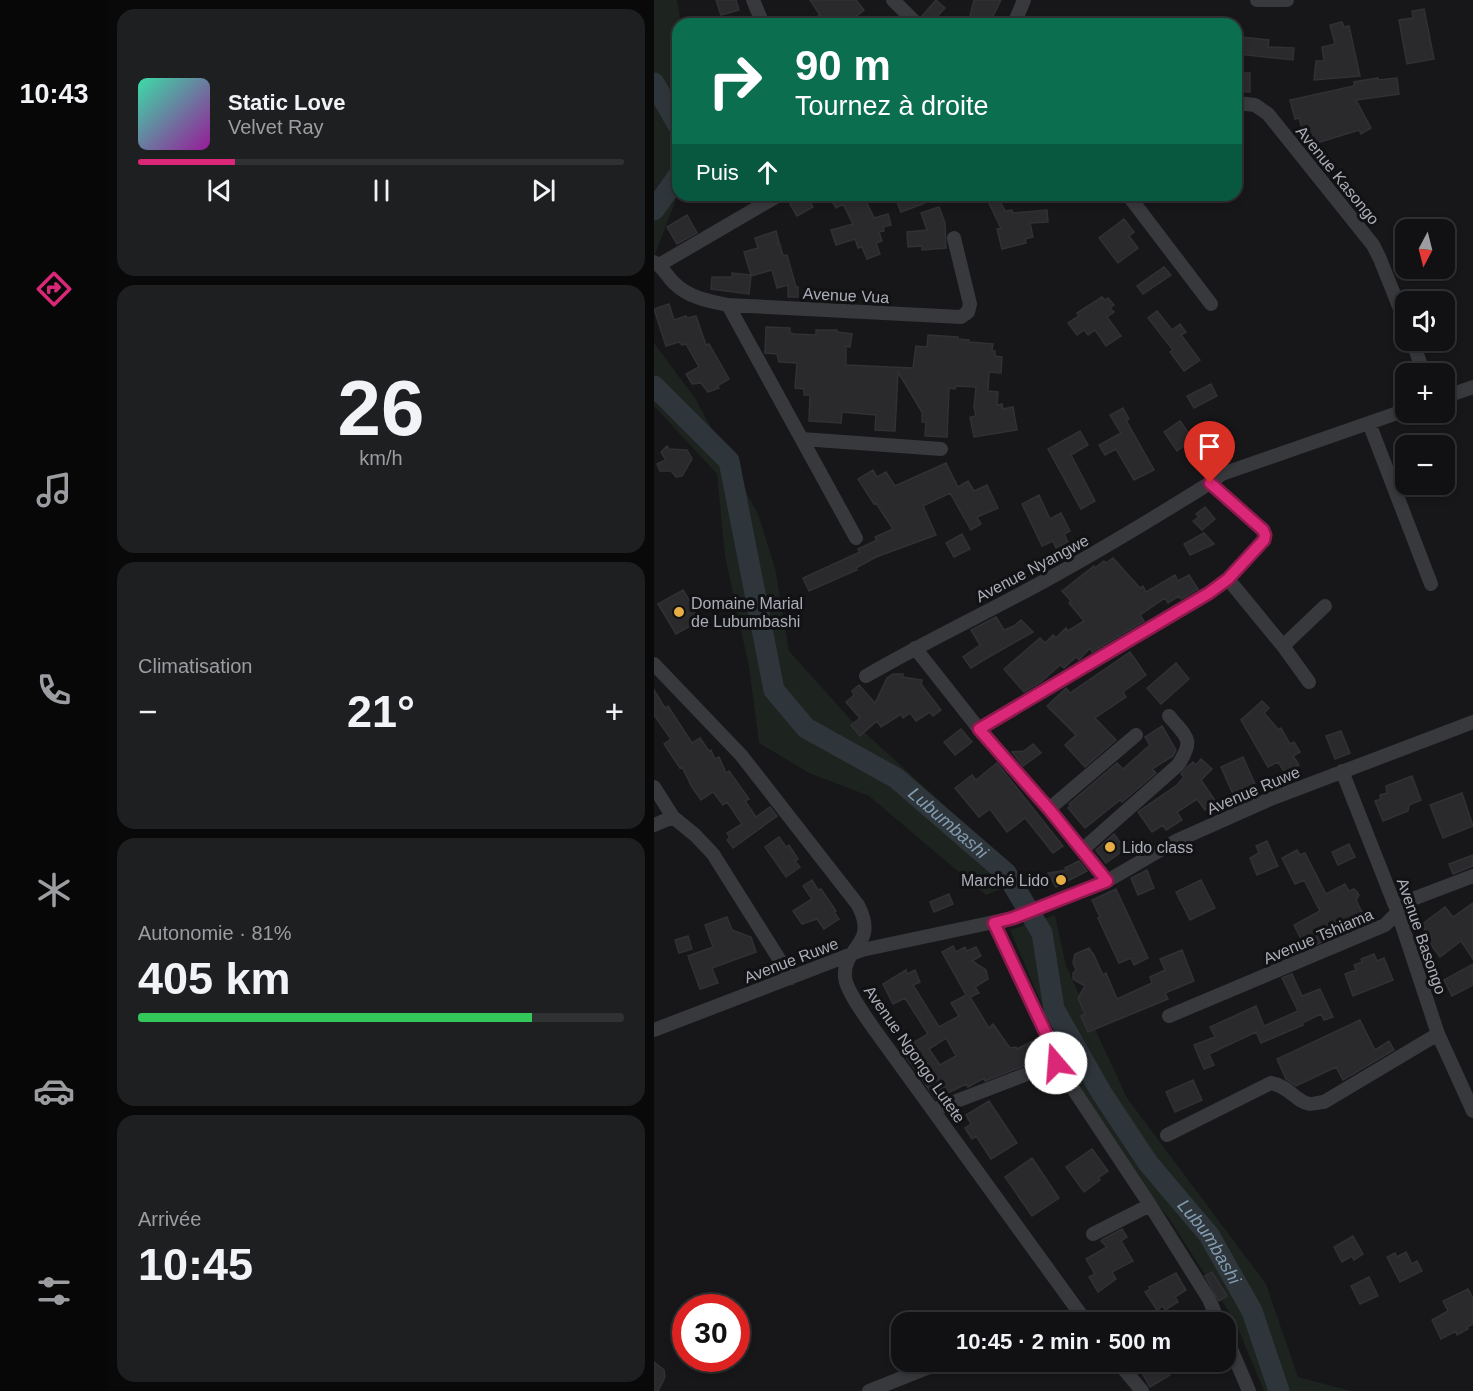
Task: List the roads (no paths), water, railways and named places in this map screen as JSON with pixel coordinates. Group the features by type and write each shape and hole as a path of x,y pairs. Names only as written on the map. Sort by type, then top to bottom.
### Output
{"street":[{"path":"753,0 760,18"},
{"path":"893,0 911,18"},
{"path":"1016,18 1024,0"},
{"path":"1257,0 1287,0"},
{"name":"Avenue Kasongo","path":"1242,104 1255,105 1268,114 1373,245 1395,296"},
{"path":"656,263 768,201"},
{"path":"1133,201 1211,304"},
{"name":"Avenue Vua","path":"656,263 672,281 686,292 702,300 728,305 961,317 968,312 970,304 954,238"},
{"path":"728,305 856,538"},
{"path":"1455,393 1473,387"},
{"name":"Avenue Nyangwe","path":"866,676 1047,580 1222,474 1395,414"},
{"path":"1369,423 1431,585"},
{"path":"802,439 941,449"},
{"path":"979,729 1209,593 1228,579 1264,540 1265,535 1263,530 1210,483"},
{"path":"1228,579 1283,646 1309,682"},
{"path":"1283,646 1325,606"},
{"path":"915,648 979,729 1049,809 1107,881"},
{"name":"Avenue Ngongo Lutete","path":"654,664 741,755 852,896 864,917 866,928 864,937 852,954 845,970 847,985 874,1029 1078,1312"},
{"path":"1083,850 1178,765 1188,751 1189,742 1186,736 1169,716"},
{"name":"Avenue Ruwe","path":"654,1030 852,954 917,937 1013,918 1107,881 1176,841 1268,800 1473,722"},
{"path":"1049,809 1136,735"},
{"name":"Avenue Basongo","path":"1342,771 1398,913 1438,1034 1473,1111"},
{"path":"654,788 673,817 713,854 791,978"},
{"path":"654,825 673,817"},
{"name":"Avenue Tshiama","path":"1169,1016 1385,925 1410,900 1473,876"},
{"path":"994,923 1049,1040 1056,1063 1150,1205 1215,1312"},
{"path":"1167,1135 1271,1083 1281,1085 1310,1104 1324,1102 1438,1034"},
{"path":"933,1110 1056,1063"},
{"path":"1094,1234 1150,1205"},
{"path":"1236,1360 1249,1391"},
{"path":"869,1391 917,1372"},
{"path":"1126,1372 1142,1391"}],"waterway":[{"name":"Lubumbashi","path":"654,83 672,114"},
{"name":"Lubumbashi","path":"654,210 672,184"},
{"name":"Lubumbashi","path":"654,386 729,461 774,690 806,728 896,778 1006,873 1042,933 1054,1009 1101,1092 1148,1163 1209,1235 1252,1311 1279,1391"}],"place":[{"name":"Domaine Marial de Lubumbashi","path":"679,612"},
{"name":"Lido class","path":"1110,847"},
{"name":"Marché Lido","path":"1061,880"}]}
